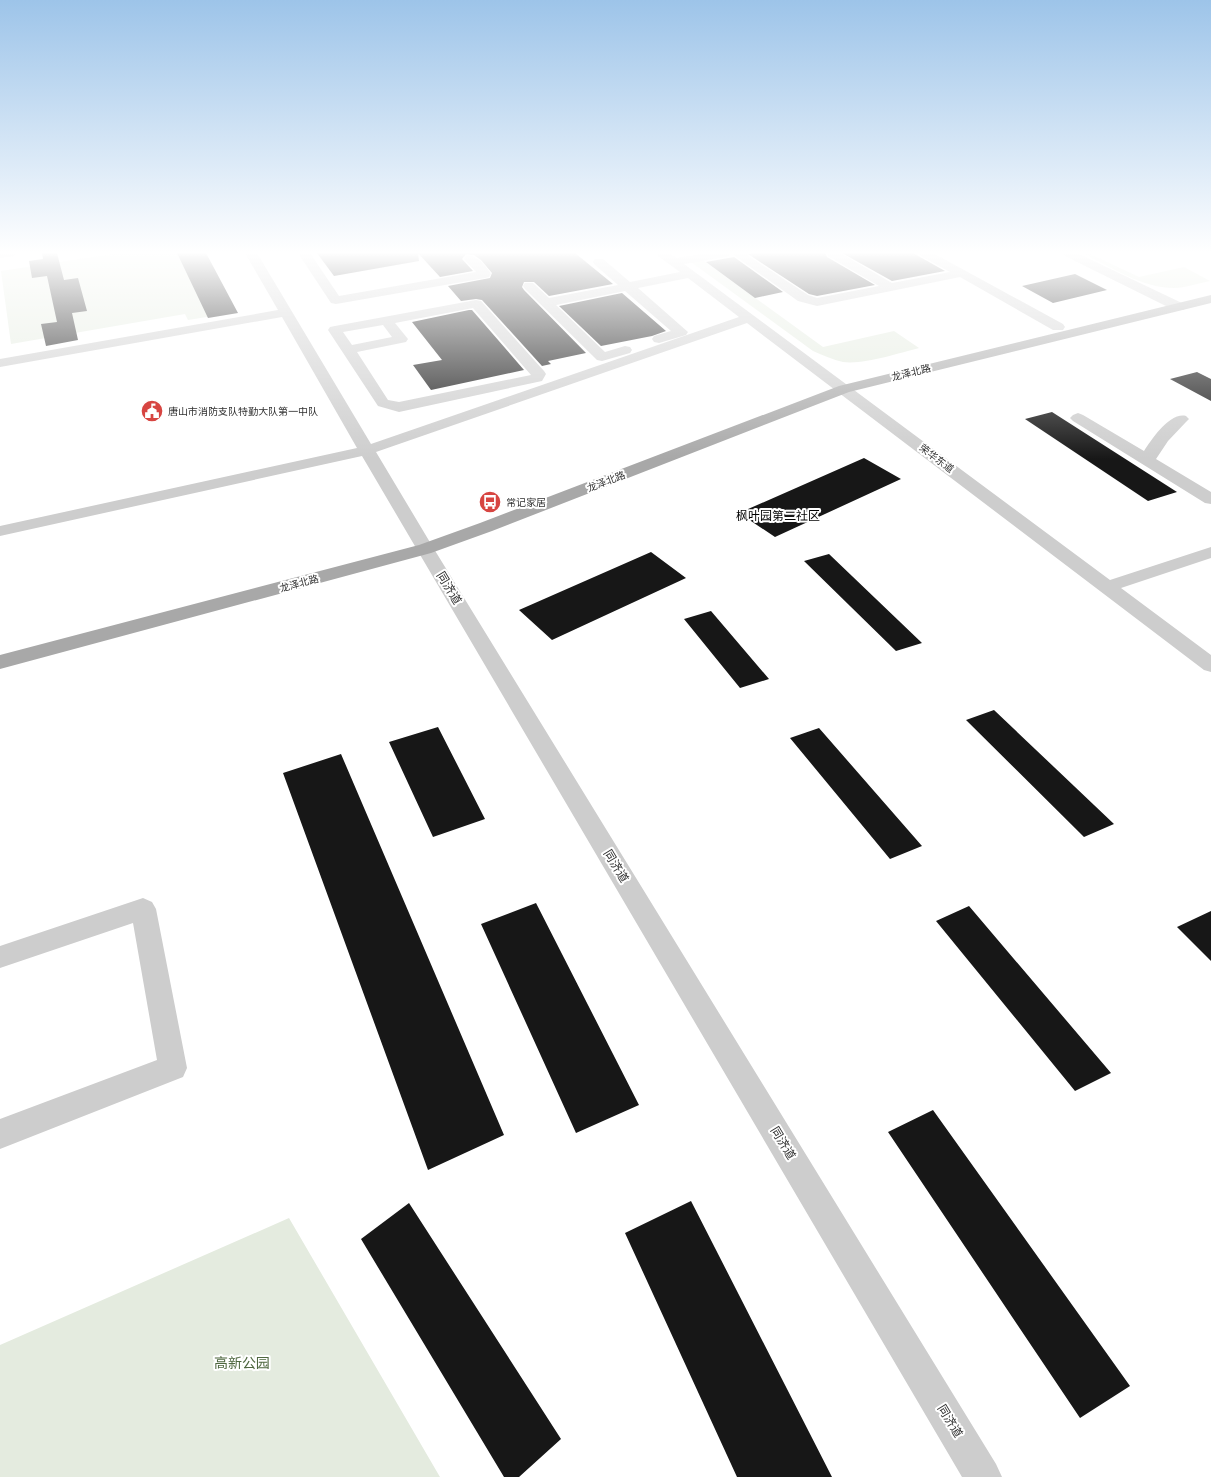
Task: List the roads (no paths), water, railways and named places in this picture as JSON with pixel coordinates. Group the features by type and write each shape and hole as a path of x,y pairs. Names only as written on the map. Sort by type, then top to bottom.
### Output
{"main road":[{"name":"龙泽北路","path":"0,662 486,527 840,385 1058,327 1083,322"},
{"name":"龙泽北路","path":"840,385 1099,322"},
{"name":"龙泽北路","path":"0,648 422,544"}],"street":[{"path":"0,363 230,322"},
{"name":"同济道","path":"294,322 332,367 368,450 422,544 983,1477"},
{"path":"376,322 335,330 383,403 399,407 537,378 539,374 492,322"},
{"path":"348,350 401,339 388,322"},
{"path":"565,322 602,358 681,332 669,322"},
{"path":"0,531 368,450 739,322"},
{"name":"荣华东道","path":"755,322 1211,665"},
{"path":"1049,322 1058,327"},
{"path":"332,367 356,363"},
{"path":"1078,418 1211,500"},
{"path":"1147,460 1154,447 1181,419"},
{"path":"1107,587 1211,552"},
{"path":"0,957 143,909 173,1068 0,1134"}],"place":[{"name":"唐山市消防支队特勤大队第一中队","path":"152,411"},
{"name":"常记家居","path":"490,502"}],"district":[{"name":"枫叶园第二社区","path":"778,516"}],"park label":[{"name":"高新公园","path":"242,1363"}]}
